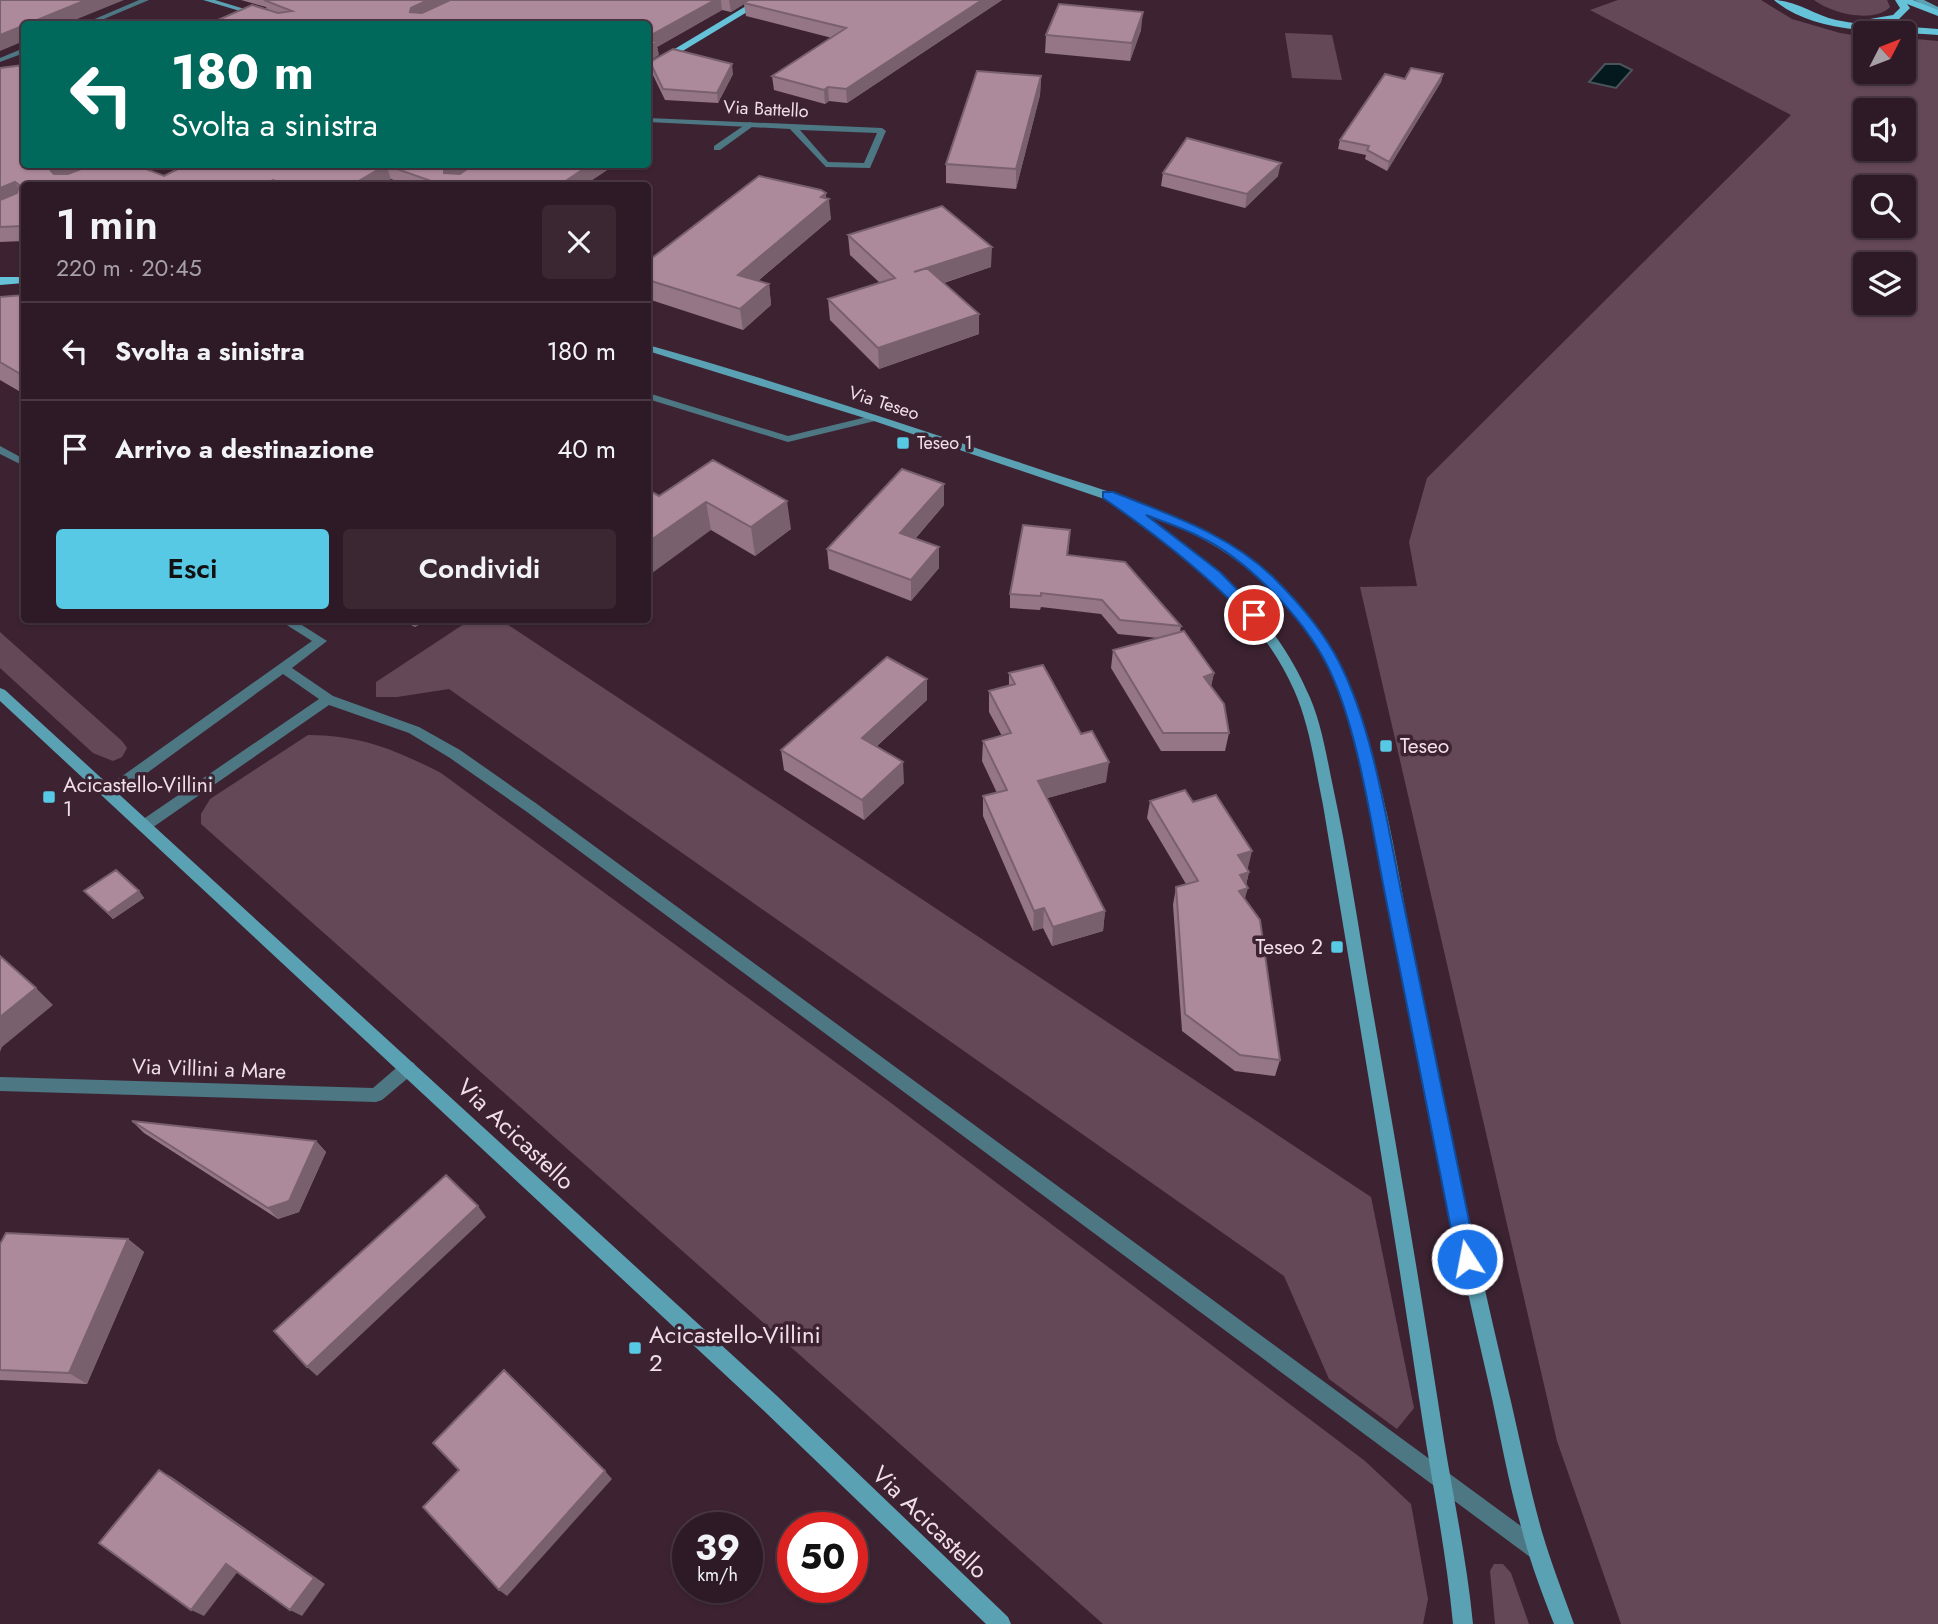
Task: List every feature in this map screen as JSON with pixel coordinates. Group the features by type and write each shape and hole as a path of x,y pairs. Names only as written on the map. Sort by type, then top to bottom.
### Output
{"main road":[{"path":"207,0 280,21"},
{"path":"651,67 762,0"},
{"path":"1779,0 1802,13 1839,25 1938,30"},
{"path":"1793,0 1816,9 1863,20 1938,30"},
{"path":"1802,0 1816,9"},
{"path":"1918,0 1938,12"},
{"path":"1863,20 1897,17 1905,8 1903,1"},
{"path":"1903,1 1938,12"},
{"path":"0,281 21,280"},
{"name":"Via Teseo","path":"651,349 875,418 1108,495"},
{"path":"1108,495 1174,541 1215,576 1254,615 1278,648 1301,691 1330,805 1406,1249 1441,1480 1458,1571 1463,1624"},
{"path":"1108,495 1207,534 1236,554 1269,581 1305,622 1333,663 1352,714 1376,806 1467,1259 1537,1550 1564,1624"},
{"name":"Via Acicastello","path":"0,693 408,1068 1000,1621"}],"street":[{"path":"94,21 145,0"},
{"path":"2,60 21,51"},
{"name":"Via Battello","path":"651,120 752,124 792,126 882,131 867,166 826,163 792,126"},
{"path":"717,148 752,124"},
{"path":"651,397 788,439 875,418"},
{"path":"0,449 21,461"},
{"path":"109,793 321,641 290,623"},
{"path":"282,667 328,699 414,730 455,754 532,807 1537,1550"},
{"path":"144,826 328,699"},
{"name":"Via Villini a Mare","path":"0,1084 376,1095 408,1068"}],"shaded area":[{"path":"1618,0 1761,0 1792,19 1853,35 1853,84 1916,84 1916,39 1938,41 1938,1624 1621,1624 1557,1441 1360,587 1417,586 1409,542 1427,478 1791,115 1590,10"},
{"path":"1814,0 1887,0 1890,7 1873,15 1852,15 1831,9"},
{"path":"1285,33 1332,35 1342,80 1292,78"},
{"path":"465,623 506,623 1371,1197 1414,1408 1397,1429 1329,1379 1284,1276 449,689 397,697 376,697 376,682"},
{"path":"0,632 122,741 127,748 122,757 113,761 93,753 0,668"},
{"path":"308,735 344,738 377,745 441,773 887,1100 1365,1461 1411,1504 1428,1599 1423,1624 1103,1624 201,824 201,814 210,799"},
{"path":"1494,1564 1503,1564 1511,1573 1529,1624 1495,1624 1490,1571"}],"water":[{"path":"1605,64 1620,64 1632,70 1616,88 1589,82"}],"building":[{"path":"0,0 86,0 34,21 21,21 21,26 0,35"},
{"path":"264,0 428,0 411,8 410,12 422,13 450,0 715,0 651,35 651,21 216,21 252,5 278,13 292,11"},
{"path":"749,0 982,0 846,89 828,87 824,90 772,76 846,28 744,3"},
{"path":"1059,4 1143,12 1132,43 1046,35"},
{"path":"673,49 732,64 717,93 663,89 651,61"},
{"path":"21,65 21,168 57,168 51,171 54,174 68,174 84,168 143,168 164,176 180,168 381,168 357,182 21,182 21,226 0,227 0,200 17,193 19,185 15,182 0,188 0,68"},
{"path":"1411,68 1443,74 1389,162 1367,150 1369,146 1340,140 1385,74 1405,79"},
{"path":"977,71 1041,76 1016,169 946,164"},
{"path":"1187,138 1281,163 1247,194 1163,173"},
{"path":"394,168 447,168 444,173 460,174 468,168 585,168 564,182 434,182"},
{"path":"759,176 821,190 826,193 821,197 829,199 738,275 769,284 740,309 651,281 651,259"},
{"path":"942,206 992,247 914,272 927,268 979,314 878,348 828,299 895,278 848,235"},
{"path":"21,295 21,374 0,362 0,297"},
{"path":"713,460 787,501 751,527 706,502 651,540 651,492 659,496"},
{"path":"902,469 944,484 900,533 939,547 911,580 827,549"},
{"path":"1023,525 1070,530 1067,555 1125,562 1181,626 1120,620 1102,600 1041,593 1041,596 1010,594"},
{"path":"1184,631 1214,673 1204,677 1224,704 1229,733 1163,733 1113,650"},
{"path":"887,657 927,679 862,738 903,762 862,800 781,750"},
{"path":"1043,665 1081,734 1092,731 1109,762 1038,781 1105,911 1053,927 1044,908 1034,911 983,796 1007,790 983,741 1011,733 989,691 1015,684 1009,673"},
{"path":"1185,790 1193,802 1216,795 1252,851 1238,855 1249,872 1240,875 1248,888 1239,891 1260,920 1280,1060 1240,1055 1185,1014 1176,887 1198,881 1150,801"},
{"path":"116,870 139,891 108,913 84,891"},
{"path":"0,956 36,988 0,1017"},
{"path":"132,1121 316,1141 289,1201 268,1208"},
{"path":"446,1175 478,1206 307,1367 274,1331"},
{"path":"6,1233 128,1239 69,1373 0,1370 0,1244"},
{"path":"504,1370 605,1471 499,1590 423,1507 459,1470 433,1443"},
{"path":"159,1470 314,1578 290,1610 226,1564 191,1610 99,1543"}],"place":[{"name":"Teseo 1","path":"903,443"},
{"name":"Teseo","path":"1386,746"},
{"name":"Acicastello-Villini 1","path":"49,797"},
{"name":"Teseo 2","path":"1337,947"},
{"name":"Acicastello-Villini 2","path":"635,1348"}],"route":[{"path":"1254,615 1215,576 1174,541 1108,495 1207,534 1236,554 1269,581 1305,622 1333,663 1352,714 1376,806 1467,1259"}]}
